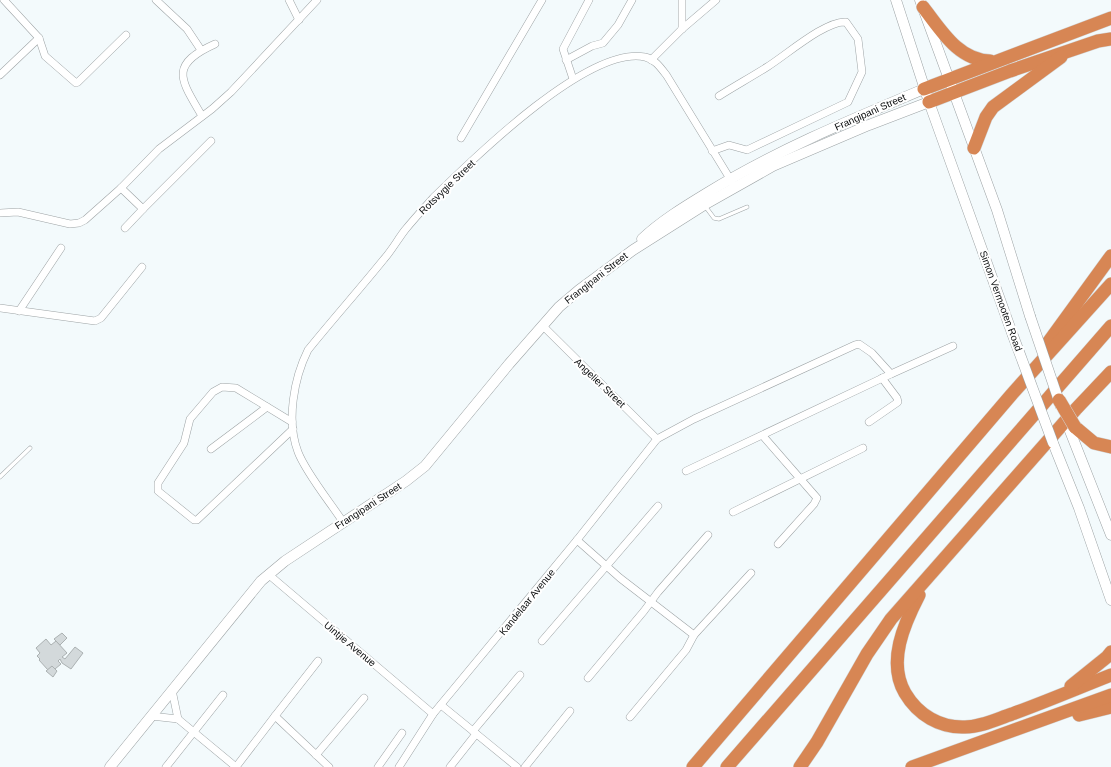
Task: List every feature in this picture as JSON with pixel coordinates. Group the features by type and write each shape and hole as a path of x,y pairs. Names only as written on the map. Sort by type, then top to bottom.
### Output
{"highway":[{"path":"921,4 961,52 976,60 994,61"},
{"path":"924,88 1111,18"},
{"path":"928,102 1069,50 1098,41 1111,39"},
{"path":"974,148 986,117 993,107 1069,50"},
{"path":"1012,394 1111,256"},
{"path":"693,767 1012,394 1111,284"},
{"path":"727,767 1111,326"},
{"path":"1076,409 1111,364"},
{"path":"800,767 817,742 876,639 891,619 929,578 1076,409 1111,372"},
{"path":"1059,400 1072,426 1094,443 1111,447"},
{"path":"929,578 906,622 897,655 898,672 904,690 920,712 929,719 940,723 967,728 983,724 1055,698 1111,675"},
{"path":"1055,698 1104,660 1111,652"},
{"path":"912,767 1111,695"},
{"path":"1000,736 1111,707"}],"street":[{"path":"4,0 38,38 45,56 76,83 126,35"},
{"path":"156,0 187,29 201,50"},
{"path":"289,0 299,20"},
{"path":"0,213 18,212 63,223 79,223 121,188 159,149 231,92 317,0"},
{"path":"461,138 542,0"},
{"path":"573,79 563,49 589,0"},
{"path":"566,60 592,46 603,43 618,25 632,0"},
{"path":"682,0 682,29"},
{"path":"716,0 682,29 651,60 667,76 732,183"},
{"name":"Simon Vermooten Road","path":"896,0 928,102 1012,333 1079,508 1111,600"},
{"path":"921,4 950,78 997,210 1030,316 1059,400"},
{"path":"712,151 729,145 747,150 848,102 862,72 858,39 846,22 836,22 808,38 767,67 719,96"},
{"path":"0,75 38,38"},
{"path":"202,116 189,94 182,73 187,61 201,50 215,44"},
{"name":"Rotsvygie Street","path":"342,522 300,458 292,426 296,386 308,350 386,258 405,230 433,199 510,127 573,79 604,64 636,56 651,60"},
{"name":"Frangipani Street","path":"633,250 647,234 663,222 732,183 782,151 924,88"},
{"name":"Frangipani Street","path":"110,767 253,590 268,574 285,560 406,481 432,459 509,364 570,296 633,250 704,205 732,183 869,125 928,102"},
{"path":"125,228 142,209 211,141"},
{"path":"121,188 142,209"},
{"path":"20,311 61,248"},
{"path":"0,308 88,321 97,320 142,267"},
{"name":"Angelier Street","path":"543,326 657,439"},
{"path":"657,439 694,419 859,344 866,348 891,374"},
{"path":"686,470 763,436 882,378 953,346"},
{"path":"869,422 898,402 897,398 882,378"},
{"path":"222,387 236,388 267,407 292,426 197,520 194,520 158,491 158,483 184,443 190,419 213,392 222,387"},
{"path":"211,448 267,407"},
{"path":"1072,426 1111,535"},
{"path":"763,436 814,493 817,500 778,544"},
{"name":"Kandelaar Avenue","path":"400,767 433,714 577,540 657,439"},
{"path":"733,512 799,478 863,448"},
{"path":"542,641 658,506"},
{"path":"588,678 650,602 708,535"},
{"path":"577,540 650,602 694,635"},
{"path":"630,717 686,650 694,635 750,573"},
{"name":"Uintjie Avenue","path":"268,574 433,714"},
{"path":"151,716 178,719 236,767 318,661"},
{"path":"450,767 475,732 520,675"},
{"path":"172,690 178,719"},
{"path":"166,767 223,695"},
{"path":"316,755 364,698"},
{"path":"441,705 517,767"},
{"path":"525,767 570,711"},
{"path":"275,716 329,767"},
{"path":"378,767 402,733"}],"lane":[{"path":"704,205 716,219 724,218 747,207"},
{"path":"0,477 30,448"}],"building":[{"path":"62,633 67,638 60,645 54,639"},
{"path":"46,639 51,645 56,641 67,653 62,657 65,659 75,647 83,653 71,669 62,663 60,659 58,661 61,664 55,669 52,666 48,670 39,660 40,659 37,656 40,653 36,648"},
{"path":"52,666 57,671 53,677 46,671"}]}
